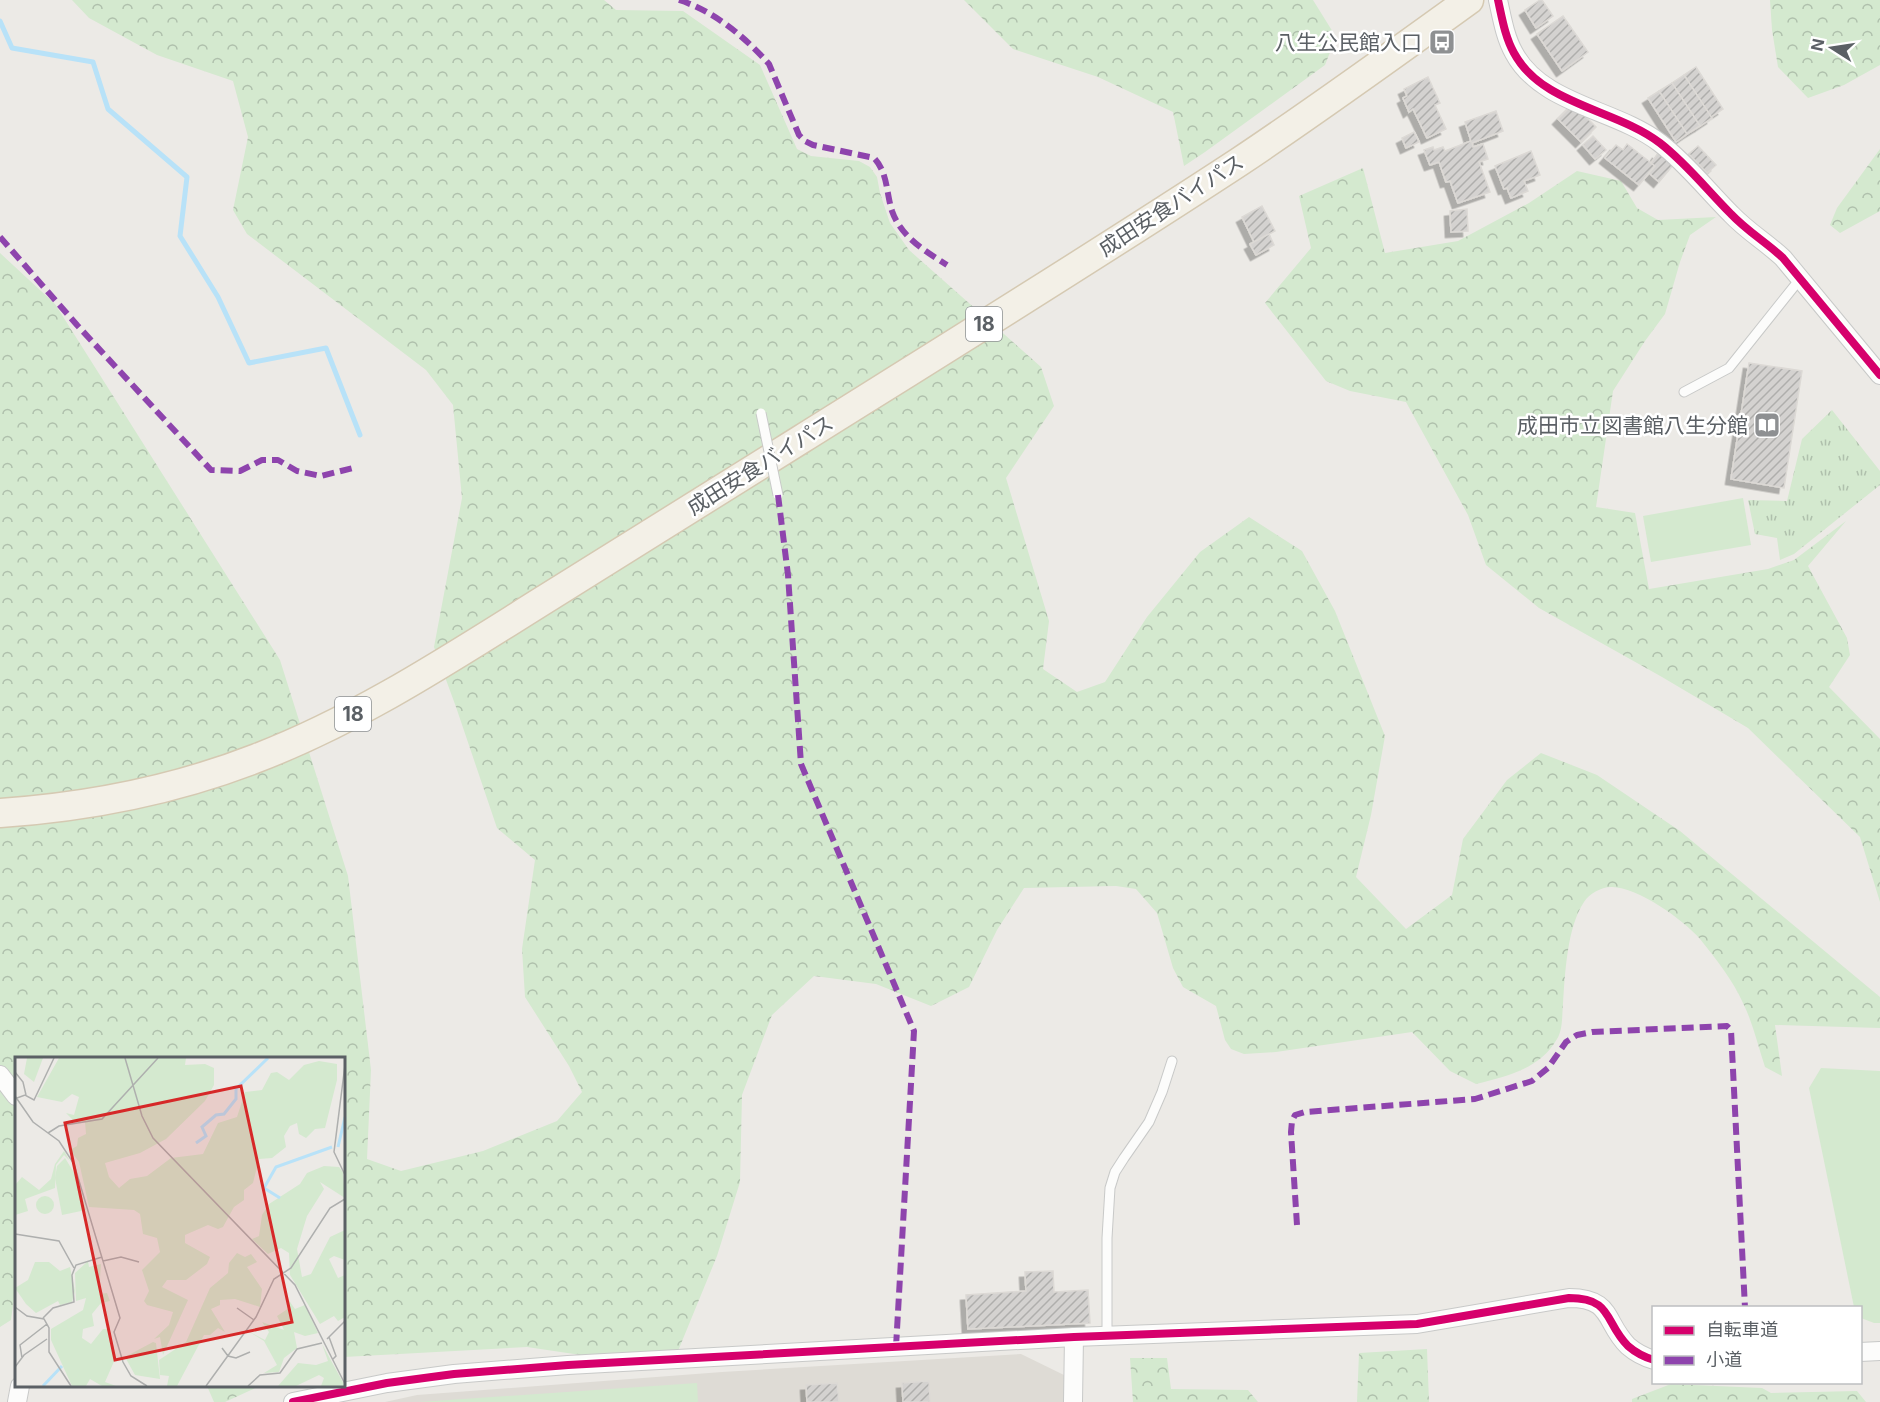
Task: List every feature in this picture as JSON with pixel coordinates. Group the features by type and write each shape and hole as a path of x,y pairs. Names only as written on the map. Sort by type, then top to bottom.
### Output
{"main road":[{"name":"成田安食バイパス","path":"0,813 111,800 207,776 254,760 373,704 896,380 1242,160 1469,0"}],"street":[{"path":"1498,0 1513,52 1534,78 1563,96 1644,132 1660,144 1697,176 1748,231 1783,258 1880,375"},
{"path":"0,1075 15,1095"},
{"path":"293,1402 387,1383 454,1374 1074,1337 1417,1324 1569,1298 1583,1298 1596,1303 1604,1309 1627,1345 1635,1352 1652,1360"},
{"path":"1073,1402 1074,1337"},
{"path":"1862,1352 1880,1350"},
{"path":"17,1402 20,1387"}],"lane":[{"path":"1684,392 1729,368 1800,279"},
{"path":"761,413 778,495"},
{"path":"1107,1336 1107,1238 1110,1188 1119,1165 1149,1122 1172,1061"}],"shaded area":[{"path":"1021,1354 1064,1375 1064,1402 385,1402 417,1395 722,1372"}],"green space":[{"path":"72,0 604,0 616,10 683,11 760,65 797,149 811,156 859,161 870,167 877,177 890,223 909,250 1041,367 1054,406 1006,478 1049,621 1043,669 1077,692 1105,682 1147,617 1200,552 1249,517 1302,551 1335,611 1385,736 1371,815 1356,877 1406,929 1452,895 1463,839 1507,780 1541,753 1597,775 1680,831 1880,997 1880,1028 1775,1025 1782,1076 1765,1067 1750,1018 1739,994 1723,969 1693,931 1646,898 1621,888 1607,887 1589,896 1578,912 1574,924 1568,951 1559,1035 1542,1058 1522,1070 1476,1084 1450,1071 1412,1032 1276,1052 1244,1054 1231,1049 1225,1040 1216,1006 1183,987 1173,968 1157,913 1136,889 1116,886 1024,888 997,930 969,987 931,1006 876,984 814,976 772,1015 742,1095 740,1182 717,1256 678,1351 621,1361 527,1347 345,1357 345,1057 15,1057 15,1290 11,1320 0,1327 0,253 55,304 280,660 348,876 371,1070 367,1159 401,1171 483,1151 557,1121 582,1092 569,1066 525,997 522,949 535,860 497,828 434,647 462,498 453,405 426,370 247,234 233,210 248,137 233,81 157,55 89,18"},
{"path":"964,0 1313,0 1336,37 1325,65 1184,166 1173,112 1098,77 1013,49"},
{"path":"1770,0 1880,0 1880,65 1844,85 1808,98 1778,67"},
{"path":"1880,149 1880,211 1840,233 1830,225 1837,208"},
{"path":"1363,168 1385,253 1458,241 1529,203 1577,171 1621,181 1637,208 1658,220 1716,217 1690,235 1665,314 1613,391 1596,507 1635,513 1649,589 1768,569 1794,560 1846,521 1808,566 1847,638 1850,655 1829,687 1880,739 1880,902 1860,837 1748,728 1539,608 1486,565 1468,515 1406,402 1350,391 1326,381 1265,303 1311,248 1299,196"},
{"path":"1832,410 1880,471 1880,485 1794,554 1780,560 1777,538 1755,534 1748,500 1787,501 1802,439"},
{"path":"1743,498 1751,545 1651,562 1643,516"},
{"path":"1821,1068 1880,1071 1880,1323 1862,1318 1862,1306 1854,1306 1809,1088"},
{"path":"1427,1349 1429,1402 1357,1402 1359,1353"},
{"path":"1130,1358 1167,1358 1171,1389 1248,1390 1258,1402 1133,1402"},
{"path":"697,1383 698,1402 419,1402"},
{"path":"1671,1384 1762,1388 1771,1393 1857,1391 1866,1402 1632,1402 1632,1399"},
{"path":"207,1387 258,1387 225,1402 214,1402"}],"building":[{"path":"1540,0 1553,16 1536,28 1525,10"},
{"path":"1563,16 1588,52 1562,71 1537,34"},
{"path":"1696,67 1723,109 1711,117 1684,75"},
{"path":"1684,75 1712,118 1700,126 1672,83"},
{"path":"1428,77 1440,103 1435,105 1446,129 1427,138 1413,109 1409,112 1403,98 1407,96 1404,89"},
{"path":"1672,83 1700,126 1687,134 1659,91"},
{"path":"1659,91 1687,134 1676,142 1648,98"},
{"path":"1573,104 1596,127 1581,142 1558,119"},
{"path":"1496,111 1503,131 1472,143 1473,147 1483,144 1488,159 1479,162 1490,192 1458,203 1450,181 1446,182 1439,162 1430,165 1424,150 1443,147 1445,151 1471,141 1465,122"},
{"path":"1414,132 1419,142 1406,148 1402,138"},
{"path":"1593,136 1606,150 1595,159 1583,145"},
{"path":"1627,144 1655,166 1639,185 1605,158 1616,145 1623,150"},
{"path":"1698,146 1716,165 1707,173 1689,154"},
{"path":"1531,151 1540,175 1524,181 1528,191 1511,198 1507,188 1504,189 1495,166"},
{"path":"1658,153 1673,165 1659,182 1649,173 1655,166 1651,163"},
{"path":"1262,206 1275,231 1254,242 1242,217"},
{"path":"1467,209 1468,231 1451,232 1450,211"},
{"path":"1269,234 1274,245 1256,255 1250,244"},
{"name":"成田市立図書館八生分館","path":"1749,363 1802,371 1784,488 1731,479"},
{"path":"1053,1271 1054,1292 1088,1290 1090,1323 968,1329 966,1295 1026,1291 1025,1272"},
{"path":"929,1381 930,1402 903,1402 902,1383"},
{"path":"837,1383 839,1402 807,1402 806,1385"}],"waterway":[{"path":"0,21 12,48 93,62 108,109 187,177 180,236 218,297 249,363 326,348 360,435"}],"marked path":[{"path":"679,0 717,18 750,44 769,64 799,135 805,141 813,145 874,158 882,170 892,211 901,228 915,242 947,265"},
{"path":"0,237 77,325 211,470 240,471 262,460 278,460 297,471 321,476 357,467"},
{"path":"778,495 788,575 801,764 914,1031 896,1347"},
{"path":"1297,1225 1291,1132 1295,1115 1305,1112 1475,1099 1532,1081 1548,1068 1566,1042 1577,1035 1592,1032 1727,1026 1731,1030 1745,1306"}],"cycle path":[{"path":"1498,0 1508,40 1514,53 1527,70 1542,84 1561,95 1623,122 1670,151 1737,220 1783,258 1880,375"},
{"path":"293,1402 387,1383 454,1374 568,1365 1074,1337 1417,1324 1569,1298 1583,1299 1601,1307 1628,1346 1640,1355 1652,1359"}],"place":[{"name":"八生公民館入口","path":"1442,42"},
{"name":"成田市立図書館八生分館","path":"1767,425"}]}
